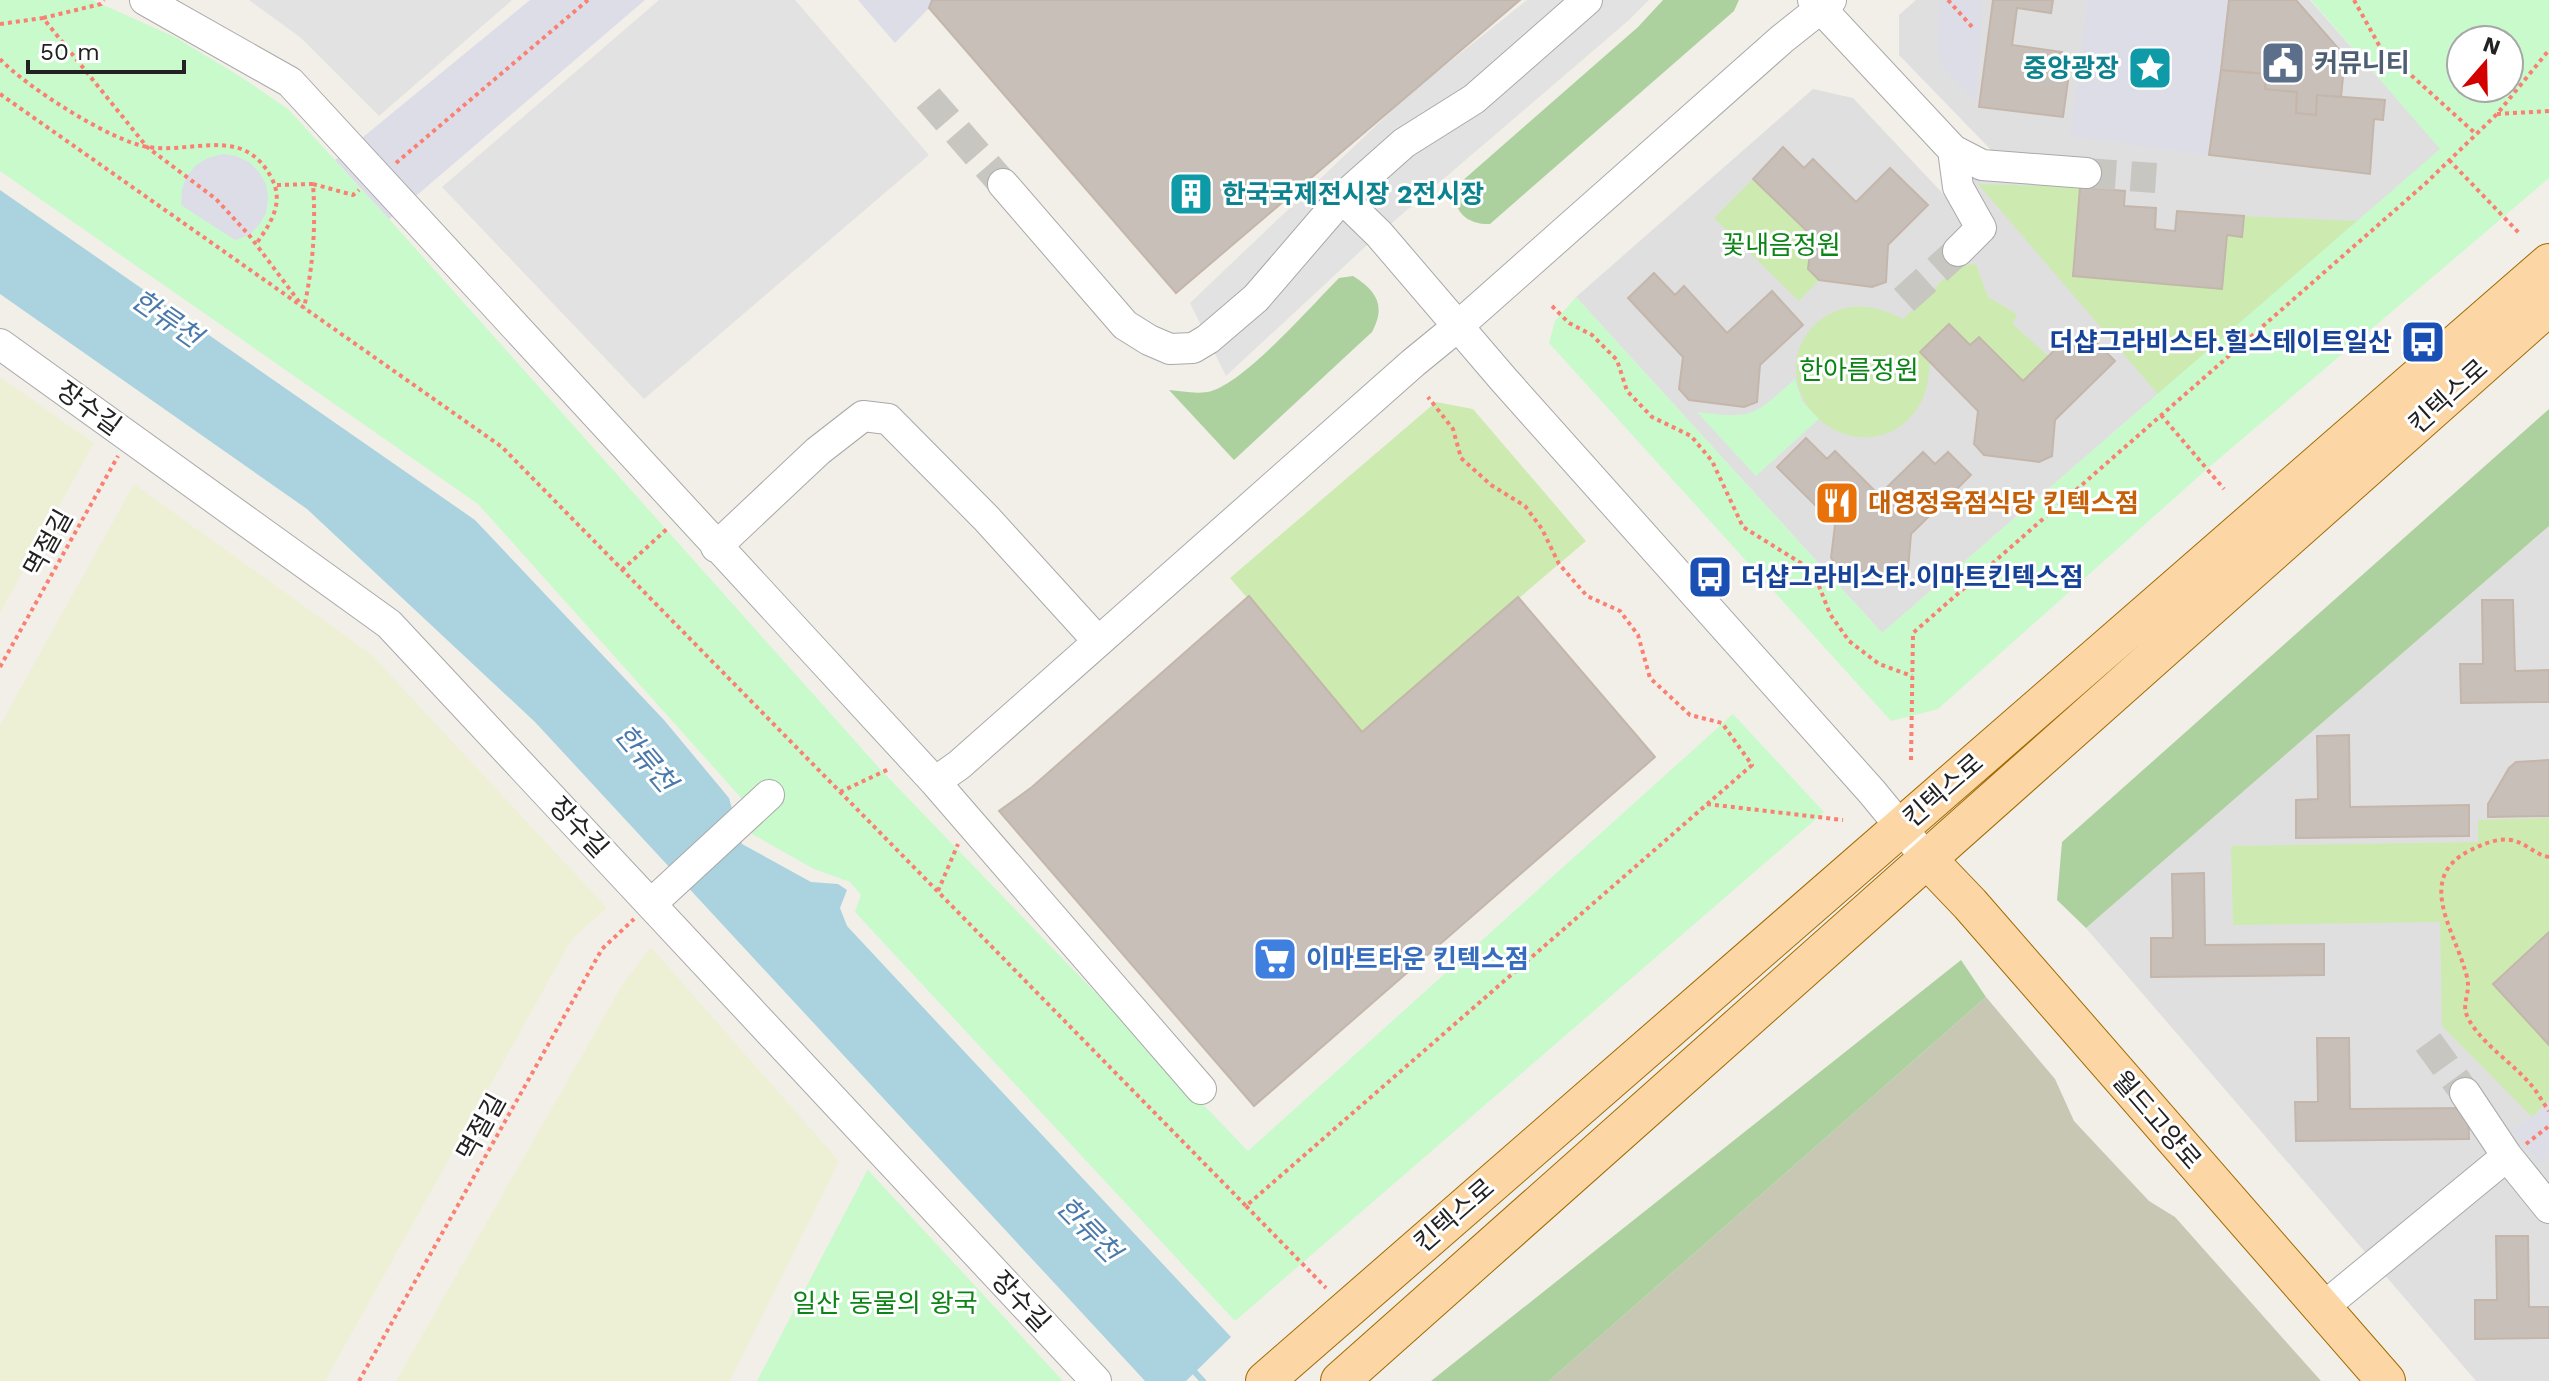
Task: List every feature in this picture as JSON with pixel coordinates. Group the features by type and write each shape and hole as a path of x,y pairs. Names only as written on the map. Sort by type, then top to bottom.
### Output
{"main road":[{"name":"킨텍스로","path":"1265,1381 1332,1302 1901,827 2549,263"},
{"name":"킨텍스로","path":"1340,1381 2549,306"},
{"name":"월드고양로","path":"1927,859 1970,904 2386,1381"}],"street":[{"path":"145,0 290,82 935,782 1201,1089"},
{"path":"1003,184 1125,325 1170,349 1193,348 1256,298 1342,198 1404,143 1474,99 1587,0"},
{"path":"935,782 959,765 1822,3 1953,150 1982,165 2086,173"},
{"path":"1953,150 1958,187 1981,228 1958,251"},
{"path":"1342,198 1379,234 1457,327 1927,859"},
{"name":"장수길","path":"0,344 389,624 1096,1381"},
{"path":"716,547 818,451 863,416 888,419 986,518 1097,640"},
{"path":"651,904 769,795"},
{"path":"2465,1093 2507,1156 2549,1208"},
{"path":"2321,1309 2507,1156"}],"path":[{"path":"0,24 43,18 101,4 104,0"},
{"path":"395,165 588,0"},
{"path":"1948,0 1973,28"},
{"path":"2354,0 2380,47 2476,134"},
{"path":"43,18 147,147 216,199 256,244 304,308 313,265 316,221 313,184"},
{"path":"1911,760 1913,633 2449,160 2497,114 2549,50"},
{"path":"0,59 15,75 99,128 147,147 224,145 240,148 255,156 266,167 276,185 278,206 256,244"},
{"path":"2497,114 2549,111"},
{"path":"2449,160 2519,233"},
{"path":"276,185 313,184 353,195 368,184"},
{"path":"1552,306 1569,323 1592,335 1617,360 1627,391 1652,417 1691,436 1712,461 1743,527 1804,565 1819,586 1830,614 1849,641 1879,664 1912,676"},
{"path":"2161,415 2224,489"},
{"name":"멱절길","path":"0,667 128,436"},
{"path":"622,570 673,525"},
{"path":"840,792 881,770 891,768"},
{"path":"1707,804 1843,820"},
{"path":"2549,857 2539,855 2531,846 2509,840 2488,842 2461,855 2451,864 2442,881 2440,898 2464,965 2468,984 2463,1009 2470,1023 2533,1086 2549,1111"},
{"path":"938,891 957,852 958,842"},
{"name":"멱절길","path":"359,1381 602,949 651,904"},
{"path":"1246,1206 1332,1302"}],"shaded area":[{"path":"249,0 512,0 379,116 300,37"},
{"path":"530,0 645,0 389,219 335,160"},
{"path":"659,0 795,0 929,155 644,399 442,187"},
{"path":"858,0 932,0 929,8 895,43"},
{"path":"1527,0 1649,0 1379,234 1226,376 1190,303 1407,96"},
{"path":"1916,0 2310,0 2441,149 1882,633 1576,297 1813,89 1853,98 1946,197 1994,153 1899,55 1899,15"},
{"path":"1943,0 1983,0 1976,102 1942,67 1938,52 1939,4"},
{"name":"중앙광장","path":"2088,0 2229,0 2209,155 2070,136"},
{"path":"222,154 249,162 266,184 266,213 249,235 235,240 181,205 186,177 196,165"},
{"path":"0,377 94,443 0,613"},
{"path":"134,484 371,654 607,908 572,939 325,1381 0,1381 0,725"},
{"path":"2549,526 2549,1381 2476,1381 2086,928"},
{"path":"651,947 839,1161 730,1381 396,1381 621,987"},
{"path":"1986,997 2055,1079 2074,1121 2149,1201 2175,1217 2321,1381 1549,1381"},
{"path":"2549,1101 2549,1155 2540,1163 2511,1130 2532,1117"}],"green space":[{"path":"0,0 92,0 173,36 288,109 881,770 1248,1151 1733,714 1824,812 1235,1321 855,912 861,895 850,882 814,869 752,834 743,800 478,504 0,171"},
{"path":"1663,0 1739,0 1734,11 1490,224 1473,221 1460,212 1456,199 1461,182 1638,27"},
{"path":"2311,0 2549,0 2549,178 2207,469 1938,709 1891,721 1549,343 1555,321 1576,297 1882,633 2440,149"},
{"name":"꽃내음정원","path":"1753,179 1812,236 1808,269 1819,280 1799,301 1714,218"},
{"path":"1978,184 2080,187 2073,276 2222,289 2227,235 2242,236 2244,216 2358,221 2158,394"},
{"name":"한아름정원","path":"1976,264 1988,297 2017,314 2013,324 2048,356 2023,381 1979,337 1970,345 1949,324 1921,352 1930,362 1923,398 1908,420 1889,432 1868,437 1846,434 1826,425 1810,410 1799,389 1796,363 1801,344 1818,322 1833,312 1863,306 1903,319 1957,266"},
{"path":"1353,276 1368,287 1377,300 1378,314 1372,332 1234,460 1169,390 1202,393 1221,387 1257,361 1339,278"},
{"path":"1795,379 1802,401 1819,419 1756,476 1697,412 1742,415 1752,412"},
{"path":"1436,402 1473,409 1586,541 1362,732 1230,578"},
{"path":"2549,409 2549,526 2086,928 2057,900 2062,842"},
{"path":"2549,818 2549,1101 2532,1117 2442,1026 2440,922 2233,925 2231,846 2478,842 2478,820"},
{"path":"1961,960 1986,997 1549,1381 1431,1381"},
{"name":"일산 동물의 왕국","path":"868,1170 1063,1381 757,1381"}],"water":[{"path":"0,190 475,520 664,720 729,798 742,844 811,882 838,884 847,890 840,908 847,926 1231,1337 1186,1381 1145,1381 535,722 307,509 0,294"}],"building":[{"name":"한국국제전시장 2전시장","path":"932,0 1520,0 1176,293 929,8"},
{"path":"1993,0 2053,0 2051,13 2017,8 2012,45 2062,52 2058,80 2068,81 2063,117 1979,107"},
{"name":"커뮤니티","path":"2229,0 2296,0 2345,56 2341,97 2317,95 2316,115 2296,113 2297,92 2265,89 2266,74 2221,70"},
{"path":"2221,70 2266,74 2265,89 2297,92 2296,113 2316,115 2317,95 2385,100 2383,120 2374,119 2370,174 2209,155"},
{"path":"1783,147 1804,168 1813,159 1856,202 1890,168 1928,205 1888,245 1886,282 1872,287 1819,280 1808,269 1812,236 1753,179"},
{"path":"2080,187 2125,191 2124,206 2156,208 2155,229 2175,231 2177,211 2244,216 2242,237 2227,235 2222,289 2073,276"},
{"path":"1654,273 1675,295 1684,286 1727,333 1772,291 1803,325 1760,365 1757,402 1744,407 1689,400 1679,389 1683,357 1628,298"},
{"path":"1949,324 1970,345 1979,337 2023,381 2067,338 2079,350 2092,338 2115,361 2055,420 2052,456 2039,462 1984,455 1974,444 1978,411 1920,352"},
{"path":"1806,438 1827,459 1835,451 1879,495 1923,452 1935,464 1948,452 1971,475 1911,534 1908,570 1895,576 1841,569 1831,558 1835,525 1777,467"},
{"name":"이마트타운 킨텍스점","path":"1249,596 1362,732 1518,597 1655,757 1254,1106 999,811 1032,787"},
{"path":"2482,600 2513,600 2515,671 2549,670 2549,702 2461,703 2460,664 2483,664"},
{"path":"2349,735 2350,807 2469,805 2469,836 2296,838 2296,800 2318,799 2317,736"},
{"path":"2549,760 2549,816 2488,817 2488,804 2509,768 2516,762"},
{"path":"2204,873 2205,945 2324,944 2324,975 2151,977 2151,938 2173,938 2172,874"},
{"path":"2549,932 2549,1045 2493,984"},
{"path":"2317,1038 2349,1038 2350,1109 2468,1108 2469,1139 2296,1141 2295,1102 2318,1102"},
{"path":"2496,1236 2528,1236 2529,1307 2549,1307 2549,1338 2475,1339 2475,1300 2497,1300"}],"waterway":[{"name":"한류천","path":"1192,1369 1203,1381"}],"tunnel":[{"path":"928,98 1003,184"},
{"path":"2086,173 2156,178"},
{"path":"1904,300 1958,251"},
{"path":"2428,1042 2465,1093"}],"place":[{"name":"커뮤니티","path":"2283,63"},
{"name":"중앙광장","path":"2150,68"},
{"name":"한국국제전시장 2전시장","path":"1191,194"},
{"name":"더샵그라비스타.힐스테이트일산","path":"2423,342"},
{"name":"대영정육점식당 킨텍스점","path":"1837,503"},
{"name":"더샵그라비스타.이마트킨텍스점","path":"1710,577"},
{"name":"이마트타운 킨텍스점","path":"1275,959"}]}
